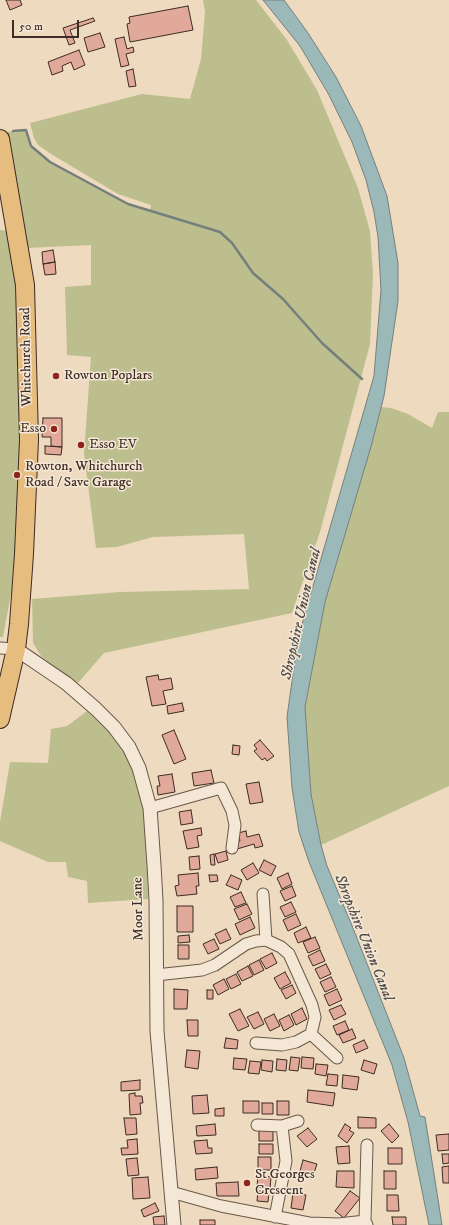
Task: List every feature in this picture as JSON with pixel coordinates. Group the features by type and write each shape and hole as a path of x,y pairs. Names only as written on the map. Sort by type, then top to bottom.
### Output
{"highway":[{"name":"Whitchurch Road","path":"0,139 25,285 29,440 24,554 8,649 0,719"}],"street":[{"name":"Moor Lane","path":"8,649 66,683 114,727 129,746 139,768 150,808 156,900 158,1046 174,1225"},
{"path":"150,808 221,788 232,811 235,826 232,848"},
{"path":"263,894 266,940"},
{"path":"156,975 202,970 214,965 246,944 266,940 285,950 297,970 312,1005 315,1017 311,1034 296,1042 282,1045 256,1043"},
{"path":"311,1034 336,1058"},
{"path":"257,1125 282,1126 298,1121"},
{"path":"275,1217 286,1161 282,1126"},
{"path":"171,1192 221,1206 309,1223 366,1223 367,1145"}],"green space":[{"path":"203,0 256,0 287,40 317,90 358,188 370,231 373,274 370,344 320,532 292,613 104,653 77,684 41,656 33,643 32,599 120,592 249,589 244,534 153,537 117,547 96,548 84,453 91,357 67,355 65,287 91,285 91,245 26,248 6,132 26,130 31,146 50,162 128,204 150,211 151,205 118,194 38,145 34,138 30,123 142,94 190,99 201,59 205,12"},
{"path":"0,230 10,231 17,281 21,444 18,556 3,637 0,637"},
{"path":"381,407 391,408 408,414 432,428 438,412 449,412 449,786 321,845 311,794 305,707 325,602"},
{"path":"87,711 123,745 137,781 143,807 147,839 148,899 88,903 87,881 68,877 66,862 48,862 0,841 0,822 10,762 48,763 51,729 67,726"}],"water":[{"path":"263,0 284,0 308,33 336,77 361,126 387,196 398,263 398,301 384,396 372,443 325,602 305,707 311,794 321,845 327,866 404,1058 420,1116 425,1117 442,1225 429,1225 408,1122 392,1065 309,862 299,832 292,788 287,717 298,638 374,376 381,290 378,237 374,212 366,180 352,142 329,95 300,46"}],"building":[{"path":"6,0 20,0 22,5 10,10"},
{"path":"188,6 193,30 130,42 127,24 130,23 129,17"},
{"path":"93,18 95,21 70,30 75,43 69,45 63,28"},
{"path":"100,33 105,47 88,52 84,38"},
{"path":"124,37 127,49 133,47 134,52 126,54 129,65 121,67 115,39"},
{"path":"79,50 85,65 74,70 71,62 62,66 63,71 52,75 48,62"},
{"path":"133,69 136,86 129,87 126,71"},
{"path":"53,250 55,262 43,264 42,252"},
{"path":"55,262 56,274 45,275 43,264"},
{"path":"43,418 62,418 62,447 51,446 51,437 42,437"},
{"path":"45,446 62,447 61,455 45,454"},
{"path":"158,675 159,680 171,678 173,689 163,691 166,704 152,706 146,677"},
{"path":"182,703 184,711 168,714 167,706"},
{"path":"174,730 186,759 174,764 162,735"},
{"path":"260,740 274,756 267,761 265,758 262,760 254,751 257,749 254,745"},
{"path":"233,745 240,746 239,755 232,754"},
{"path":"211,770 214,783 194,786 192,773"},
{"path":"172,774 175,792 158,795 157,786 160,786 158,776"},
{"path":"259,782 263,802 250,804 246,784"},
{"path":"191,810 193,823 181,825 179,812"},
{"path":"201,828 202,835 197,836 199,847 187,849 183,831"},
{"path":"246,831 247,837 259,834 263,846 255,848 254,844 237,849 235,842 240,841 238,833"},
{"path":"226,851 228,860 218,863 215,854"},
{"path":"214,854 215,865 211,865 210,855"},
{"path":"199,856 200,869 190,870 189,857"},
{"path":"264,860 276,866 271,876 259,870"},
{"path":"253,863 259,873 247,880 241,870"},
{"path":"198,873 199,886 196,886 197,894 177,896 175,886 179,885 178,875"},
{"path":"288,873 292,884 282,889 277,878"},
{"path":"209,875 217,875 218,881 210,882"},
{"path":"231,875 242,880 238,890 226,885"},
{"path":"292,886 296,896 285,901 280,891"},
{"path":"241,892 246,903 235,907 230,897"},
{"path":"291,902 296,912 285,917 280,907"},
{"path":"247,904 252,914 239,920 234,909"},
{"path":"177,906 193,906 193,932 177,932"},
{"path":"296,914 301,925 288,931 283,920"},
{"path":"250,917 255,928 240,935 235,924"},
{"path":"306,927 311,938 298,943 294,933"},
{"path":"226,929 231,939 220,944 215,934"},
{"path":"189,935 190,942 178,943 178,936"},
{"path":"315,937 320,948 308,953 303,942"},
{"path":"214,939 219,949 208,954 203,944"},
{"path":"178,945 189,945 189,959 178,959"},
{"path":"320,950 325,961 313,966 308,956"},
{"path":"272,953 277,963 266,969 260,959"},
{"path":"259,960 264,970 254,975 249,965"},
{"path":"326,964 331,974 320,979 315,969"},
{"path":"248,966 253,976 242,981 237,972"},
{"path":"285,972 291,983 280,989 274,978"},
{"path":"236,974 241,984 231,989 226,979"},
{"path":"331,977 336,987 325,992 320,982"},
{"path":"224,979 229,989 218,995 213,985"},
{"path":"292,985 296,993 286,999 281,990"},
{"path":"174,989 188,990 187,1009 174,1009"},
{"path":"337,989 342,1000 329,1006 324,995"},
{"path":"207,990 213,990 213,999 207,999"},
{"path":"341,1005 346,1014 334,1020 329,1010"},
{"path":"302,1008 307,1019 296,1025 291,1014"},
{"path":"240,1009 249,1026 238,1031 229,1014"},
{"path":"258,1012 264,1024 254,1029 247,1017"},
{"path":"274,1014 280,1026 270,1031 264,1019"},
{"path":"289,1015 294,1025 284,1031 279,1020"},
{"path":"187,1020 198,1020 198,1036 188,1036"},
{"path":"345,1021 349,1030 337,1035 333,1026"},
{"path":"352,1029 356,1038 343,1043 339,1035"},
{"path":"226,1038 238,1040 237,1049 224,1048"},
{"path":"364,1040 368,1048 356,1053 353,1045"},
{"path":"187,1050 200,1051 198,1069 185,1067"},
{"path":"291,1057 300,1058 298,1071 289,1070"},
{"path":"302,1057 314,1058 313,1069 301,1068"},
{"path":"234,1058 247,1059 245,1070 233,1069"},
{"path":"277,1059 287,1060 286,1071 276,1070"},
{"path":"262,1060 273,1061 272,1072 261,1070"},
{"path":"364,1060 377,1064 374,1074 361,1070"},
{"path":"250,1061 261,1062 259,1074 248,1073"},
{"path":"316,1064 328,1065 326,1076 315,1074"},
{"path":"328,1074 338,1075 337,1086 326,1085"},
{"path":"343,1075 359,1077 357,1090 342,1088"},
{"path":"140,1080 140,1090 121,1091 121,1082"},
{"path":"308,1090 335,1093 333,1106 307,1102"},
{"path":"135,1093 135,1096 142,1096 143,1103 140,1103 141,1114 130,1115 129,1094"},
{"path":"207,1095 209,1113 193,1114 192,1096"},
{"path":"243,1101 259,1101 259,1113 243,1113"},
{"path":"277,1101 289,1101 289,1115 277,1115"},
{"path":"262,1103 273,1103 273,1114 262,1114"},
{"path":"224,1108 224,1116 215,1116 215,1109"},
{"path":"358,1117 376,1118 376,1128 358,1128"},
{"path":"124,1118 136,1118 137,1134 126,1135"},
{"path":"215,1124 216,1135 197,1136 196,1126"},
{"path":"345,1124 351,1128 349,1130 354,1133 347,1143 338,1136"},
{"path":"389,1124 399,1136 392,1143 381,1131"},
{"path":"308,1128 317,1139 307,1147 297,1136"},
{"path":"259,1129 273,1129 273,1141 259,1141"},
{"path":"449,1134 449,1150 438,1151 436,1135"},
{"path":"137,1139 138,1154 122,1155 121,1148 128,1148 127,1140"},
{"path":"207,1140 208,1148 212,1148 212,1153 196,1154 194,1141"},
{"path":"259,1144 273,1144 273,1154 259,1154"},
{"path":"349,1146 350,1163 338,1164 336,1147"},
{"path":"388,1148 402,1148 402,1164 388,1164"},
{"path":"442,1154 449,1154 449,1163 443,1164"},
{"path":"258,1157 271,1157 271,1170 258,1170"},
{"path":"137,1158 139,1175 128,1176 126,1159"},
{"path":"303,1160 317,1164 312,1179 299,1175"},
{"path":"449,1166 449,1183 443,1183 442,1167"},
{"path":"217,1167 218,1178 196,1180 195,1169"},
{"path":"337,1171 354,1171 354,1188 336,1187"},
{"path":"384,1171 396,1171 396,1189 384,1189"},
{"path":"258,1175 271,1177 270,1189 257,1187"},
{"path":"148,1177 150,1198 133,1199 132,1178"},
{"path":"238,1182 239,1196 217,1196 216,1183"},
{"path":"258,1191 269,1192 268,1202 257,1201"},
{"path":"350,1191 360,1198 344,1218 335,1211"},
{"path":"293,1193 306,1195 303,1210 291,1208"},
{"path":"387,1195 398,1195 399,1211 387,1211"},
{"path":"155,1203 159,1211 144,1217 141,1210"},
{"path":"164,1216 165,1225 154,1225 153,1217"},
{"path":"392,1217 406,1217 406,1225 393,1225"},
{"path":"200,1220 215,1220 215,1225 200,1225"}],"waterway":[{"path":"13,131 26,130 31,146 50,162 128,204 220,232 232,243 253,273 283,299 322,343 362,379"}],"place":[{"name":"Rowton Poplars","path":"56,376"},
{"name":"Esso","path":"54,429"},
{"name":"Esso EV","path":"81,445"},
{"name":"Rowton, Whitchurch Road / Save Garage","path":"17,475"},
{"name":"St Georges Crescent","path":"247,1183"}],"water label":[{"name":"Shropshire Union Canal","path":"302,614"},
{"name":"Shropshire Union Canal","path":"363,938"}]}
